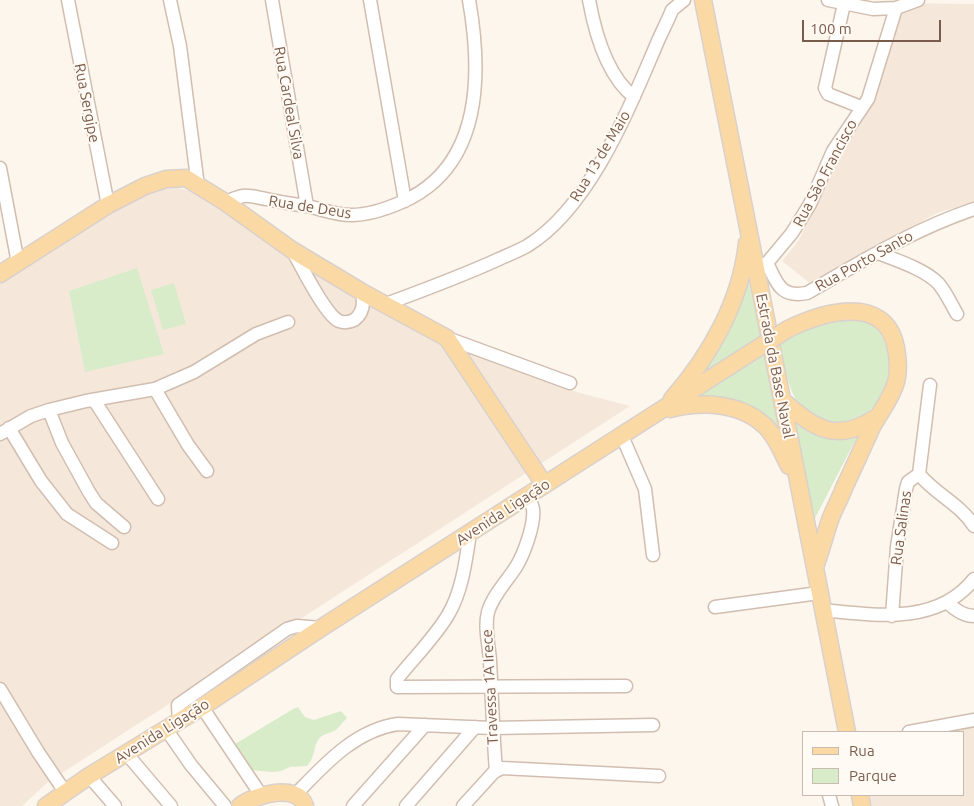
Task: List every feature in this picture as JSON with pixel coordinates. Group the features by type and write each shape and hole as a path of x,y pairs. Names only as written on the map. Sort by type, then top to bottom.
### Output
{"main road":[{"path":"660,411 677,393 703,357 727,314 755,272 735,151 704,0"},
{"path":"0,274 108,205 145,186 166,179 186,178 225,202 292,250 362,292 448,338 544,484"},
{"name":"Estrada da Base Naval","path":"755,272 847,731"},
{"name":"Avenida Ligação","path":"55,801 89,776 202,707 320,628 788,329 822,314 852,311 864,313 874,316 887,326 894,341 898,371 896,382 888,402 877,417 830,518 814,569"},
{"name":"Avenida Ligação","path":"782,401 814,425 828,430 843,431 855,429 877,417"},
{"path":"660,411 685,405 715,404 738,410 758,420 774,437 798,485"},
{"path":"240,806 251,798 261,795 286,793 301,800"}],"street":[{"name":"Rua Sergipe","path":"68,0 108,205"},
{"path":"170,0 180,46 198,186"},
{"name":"Rua Cardeal Silva","path":"272,0 307,206"},
{"path":"370,0 405,201"},
{"name":"Rua de Deus","path":"225,202 244,196 352,215 372,213 405,201 431,186 448,167 465,134 470,118 477,65 469,0"},
{"path":"589,0 603,48 613,73 623,88 634,97"},
{"name":"Rua 13 de Maio","path":"386,304 481,267 526,247 546,232 566,212 588,183 634,97 671,5 684,0"},
{"path":"828,0 873,10 896,8 918,0"},
{"path":"844,4 825,88 828,94 861,108"},
{"name":"Rua São Francisco","path":"755,272 792,233 804,215 833,151 868,99 896,8"},
{"path":"0,168 18,263"},
{"name":"Rua Porto Santo","path":"755,272 778,285 782,290 798,295 806,293 936,223 974,209"},
{"path":"292,250 322,302 335,318 348,322 354,320 364,304 362,292"},
{"path":"878,253 910,266 936,281 957,314"},
{"path":"112,543 67,514 4,431 31,416 49,410 155,388 194,372 256,334 288,322"},
{"path":"448,338 570,383"},
{"path":"918,474 930,385"},
{"path":"155,388 188,445 207,471"},
{"path":"94,400 158,499"},
{"path":"49,410 62,443 96,503 124,527"},
{"path":"622,436 645,489 653,555"},
{"name":"Rua Salinas","path":"892,616 897,547 908,482 918,474 932,489 962,510 974,526"},
{"name":"Travessa 1A Irece","path":"496,771 492,728 492,686 486,625 490,606 524,551 533,516 528,495"},
{"path":"470,533 464,568 452,608 442,624 397,679 396,685 400,688 626,686"},
{"path":"715,607 821,602 892,616 948,602 955,598 974,579"},
{"path":"948,602 956,610 974,616"},
{"path":"225,806 191,765 173,725 178,704 288,629 297,626 320,628"},
{"path":"0,689 38,752 55,801"},
{"path":"202,707 261,795"},
{"path":"915,731 974,720"},
{"path":"301,800 320,769 338,754 367,733 398,724 492,728 653,725"},
{"path":"353,806 425,725"},
{"path":"406,806 475,727"},
{"path":"126,753 171,806"},
{"path":"463,806 496,771 505,768 659,776"},
{"path":"89,776 116,806"}],"shaded area":[{"path":"898,3 974,4 974,202 937,213 811,284 782,261 799,240 814,208 839,136 879,87"},
{"path":"174,187 201,194 342,289 484,359 580,393 630,406 48,782 22,806 0,806 0,283 138,194"},
{"path":"974,719 974,806 870,806 868,796 964,796 964,731 917,731"}],"green space":[{"path":"137,268 164,354 85,372 69,291"},
{"path":"748,278 761,338 695,379"},
{"path":"174,283 186,324 163,330 151,290"},
{"path":"852,319 868,321 877,329 887,348 889,366 886,383 878,400 867,413 853,421 836,424 818,418 805,410 797,401 787,378 780,343 797,333 815,326"},
{"path":"765,353 782,442 777,433 695,399"},
{"path":"796,425 822,436 858,435 813,522"},
{"path":"298,707 305,717 314,720 341,711 347,718 336,730 320,738 316,743 312,759 307,766 290,767 272,772 251,770 235,744"}]}
